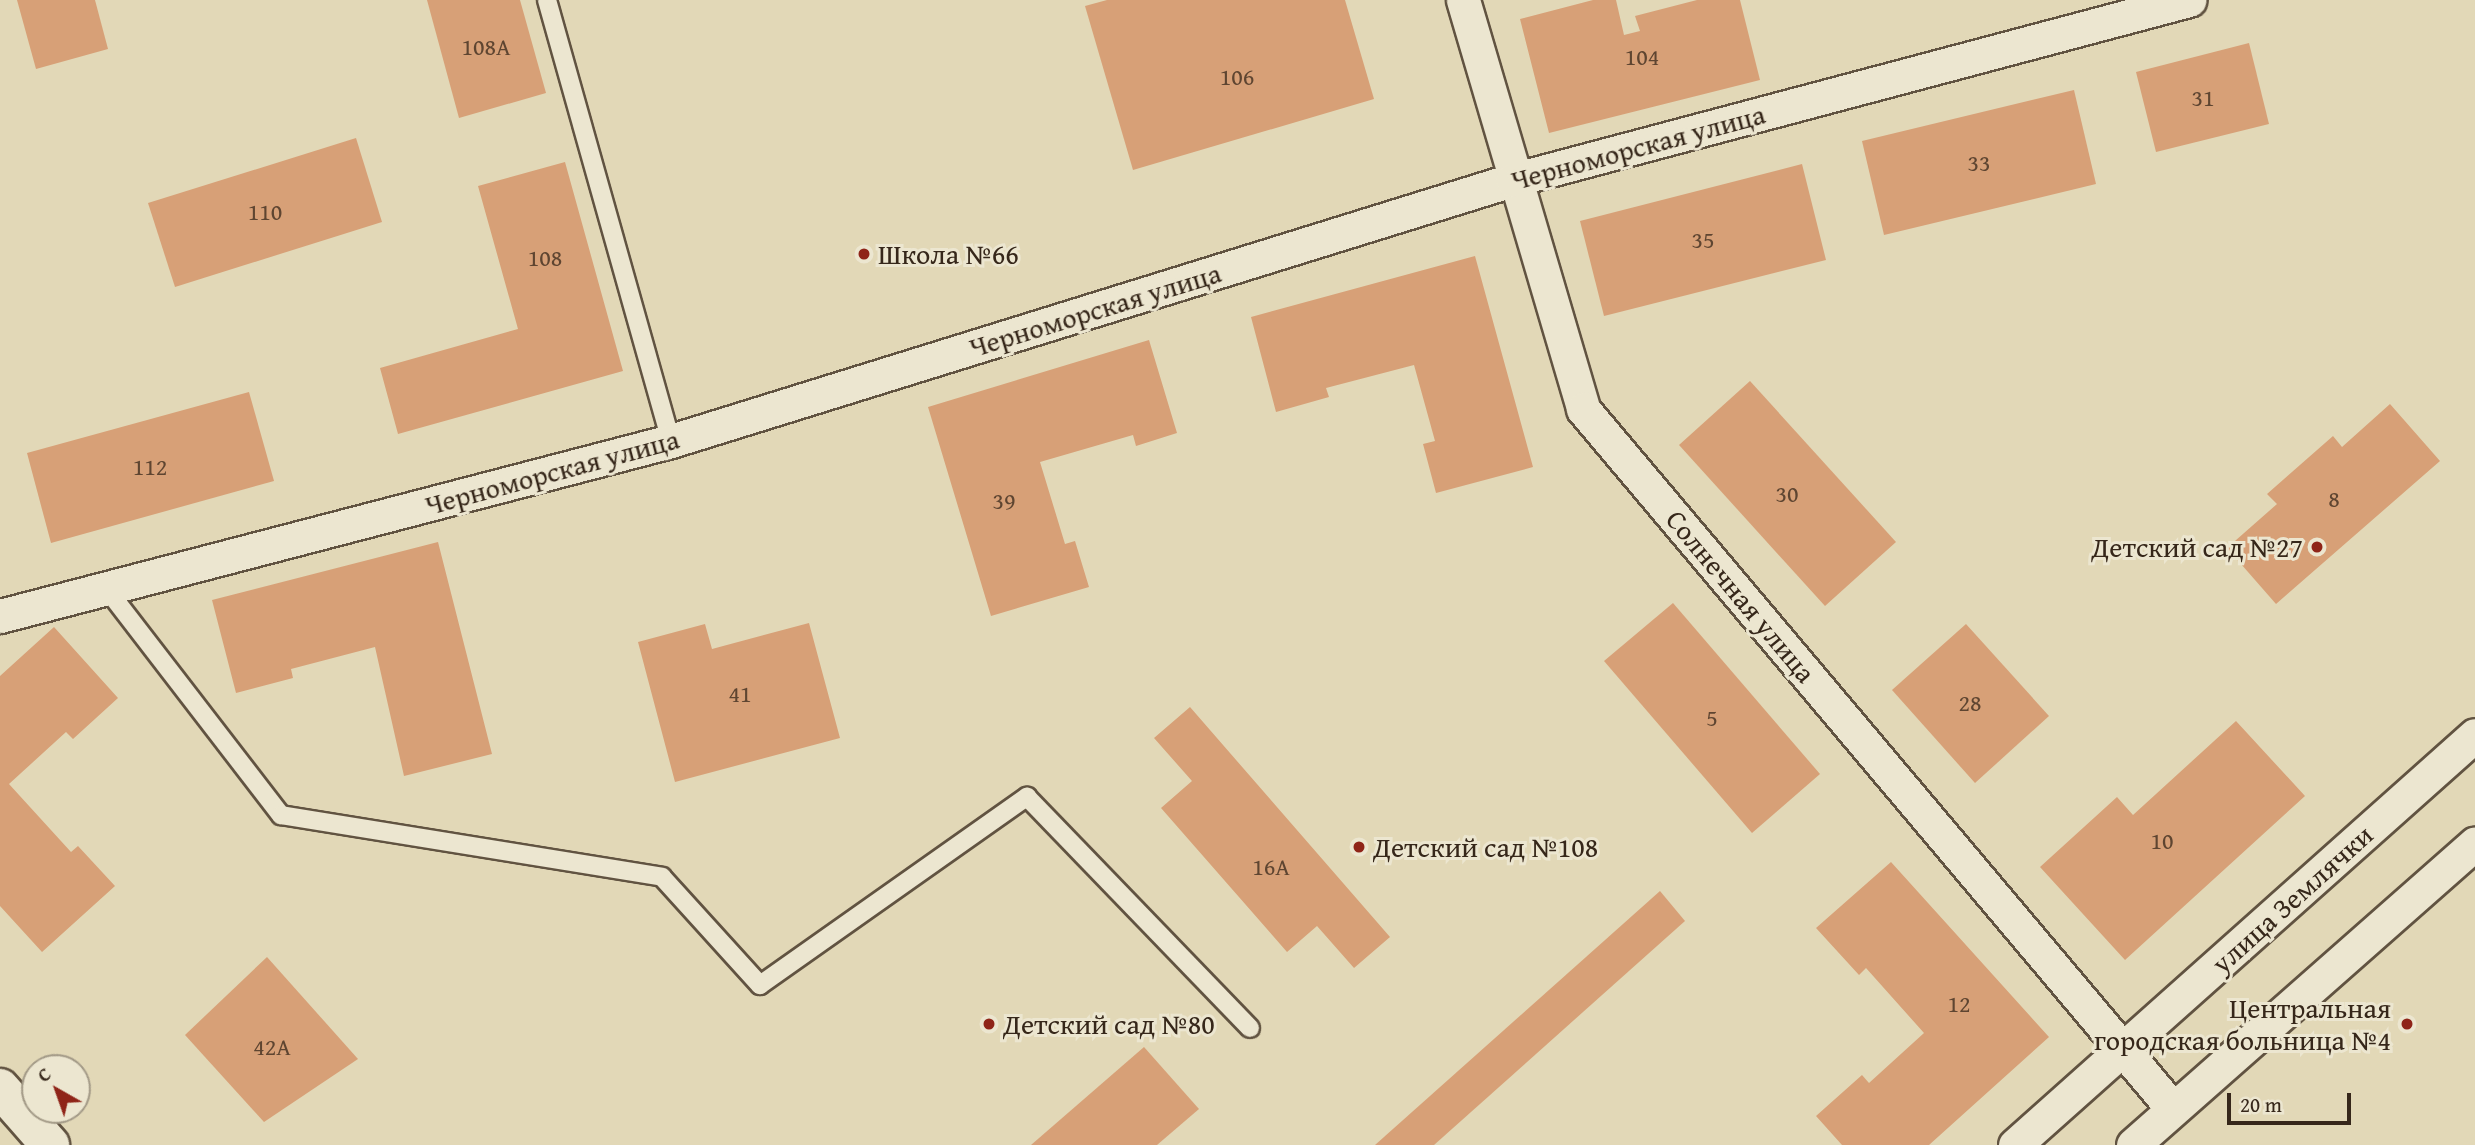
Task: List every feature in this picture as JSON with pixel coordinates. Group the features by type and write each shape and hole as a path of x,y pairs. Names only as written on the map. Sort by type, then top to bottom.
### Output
{"main road":[{"path":"0,1088 50,1145"}],"street":[{"name":"Солнечная улица","path":"1463,0 1511,180 1583,409 2173,1110"},
{"name":"Черноморская улица","path":"0,616 671,441 1511,180 2189,0"},
{"name":"улица Землячки","path":"2015,1145 2475,735"},
{"path":"2133,1145 2475,844"}],"lane":[{"path":"547,0 671,441"},
{"path":"107,588 281,815 662,877 760,985 1027,797 1250,1028"}],"building":[{"path":"17,0 95,0 108,49 36,69"},
{"path":"427,0 520,0 546,93 459,118"},
{"path":"1107,0 1345,0 1374,99 1133,170 1085,6"},
{"path":"1593,0 1616,0 1624,35 1640,31 1635,16 1697,0 1740,0 1760,80 1549,133 1520,19"},
{"path":"2249,43 2269,124 2156,152 2136,72"},
{"path":"2074,90 2096,184 1884,235 1862,141"},
{"path":"356,138 382,222 175,287 148,203"},
{"path":"565,162 623,371 398,434 380,368 518,329 478,186"},
{"path":"1802,164 1826,260 1604,316 1580,221"},
{"path":"1475,256 1533,467 1436,493 1423,444 1435,441 1414,365 1326,388 1329,397 1276,412 1251,317"},
{"path":"1149,340 1177,433 1136,446 1133,435 1040,462 1065,544 1075,541 1089,587 991,616 928,407"},
{"path":"1750,381 1896,542 1825,606 1679,445"},
{"path":"249,392 274,481 51,543 27,453"},
{"path":"2390,404 2440,461 2276,604 2227,548 2277,504 2267,494 2333,436 2342,447"},
{"path":"438,542 492,754 404,776 375,647 291,669 293,678 236,693 212,600"},
{"path":"1673,603 1820,774 1752,833 1604,661"},
{"path":"809,623 840,738 675,782 638,642 705,624 712,649"},
{"path":"1966,624 2049,716 1975,783 1892,690"},
{"path":"54,627 118,698 73,739 66,732 9,784 71,852 78,846 115,886 42,952 0,906 0,676"},
{"path":"1190,707 1390,937 1354,968 1317,926 1287,952 1161,808 1192,781 1154,738"},
{"path":"2236,721 2305,796 2125,960 2040,867 2117,797 2133,815"},
{"path":"1891,862 2049,1037 1929,1145 1842,1145 1816,1116 1862,1075 1869,1083 1924,1033 1866,968 1859,975 1816,928"},
{"path":"1660,891 1685,921 1434,1145 1375,1145"},
{"path":"267,957 358,1059 264,1122 185,1035"},
{"path":"1144,1047 1199,1109 1157,1145 1031,1145"}],"place":[{"name":"Школа №66","path":"864,254"},
{"name":"Детский сад №27","path":"2317,547"},
{"name":"Детский сад №108","path":"1359,847"},
{"name":"Детский сад №80","path":"989,1024"},
{"name":"Центральная городская больница №4","path":"2407,1024"}]}
